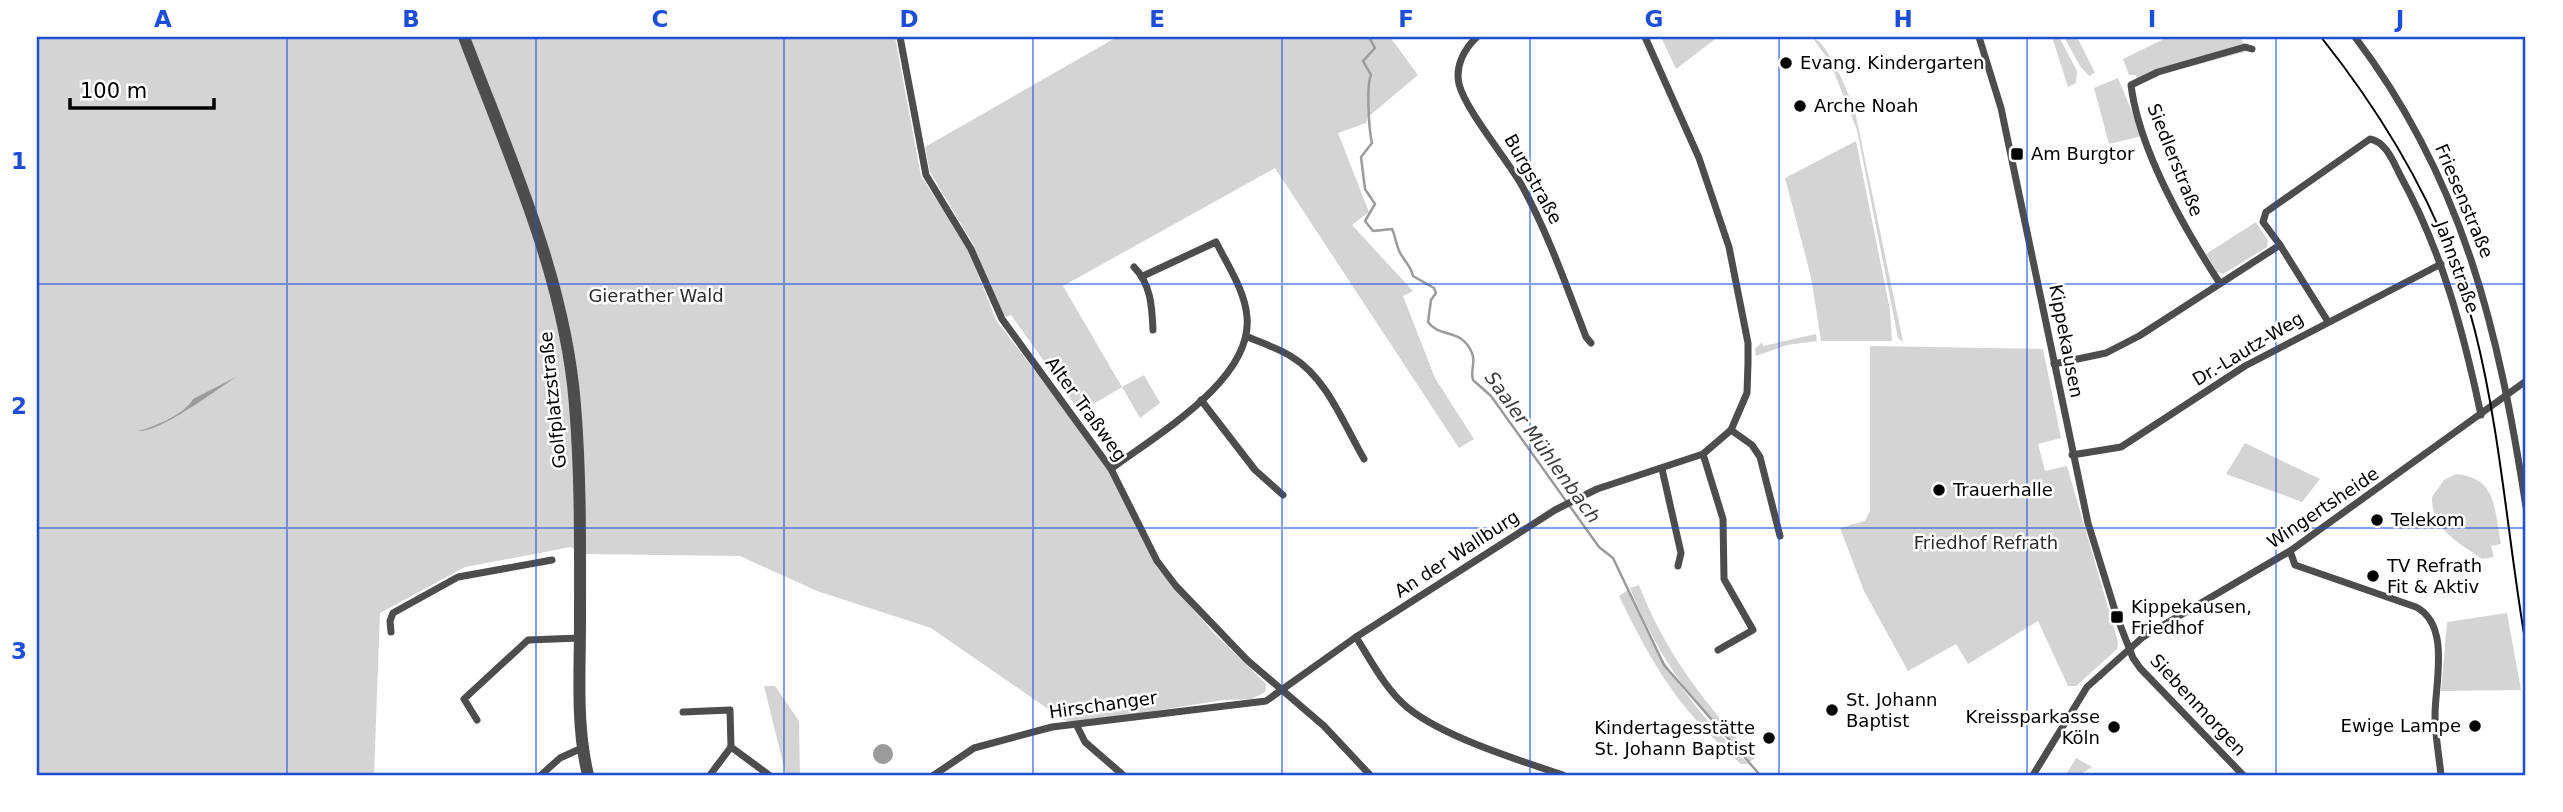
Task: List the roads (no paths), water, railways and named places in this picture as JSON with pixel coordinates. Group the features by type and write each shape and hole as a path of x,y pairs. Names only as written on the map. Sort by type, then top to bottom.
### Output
{"street":[{"name":"Golfplatzstraße","path":"464,37 542,247 564,325 575,406 582,527 582,748 588,775"},
{"name":"Alter Traßweg","path":"900,37 926,175 971,249 1002,319 1111,469 1157,561 1170,578 1247,660 1324,726 1370,775"},
{"name":"Burgstraße","path":"1477,37 1461,59 1459,84 1529,200 1550,243 1586,337 1591,342"},
{"name":"An der Wallburg","path":"1282,691 1356,637 1559,508 1597,489 1703,454 1731,430 1747,393 1748,353 1729,247 1699,158 1645,37"},
{"name":"Kippekausen","path":"1979,37 2001,108 2088,523 2129,649"},
{"name":"Friesenstraße","path":"2355,37 2384,75 2408,117 2460,227 2486,300 2509,394 2526,507"},
{"name":"Siedlerstraße","path":"2219,282 2174,205 2144,131 2131,85 2158,72 2245,47 2252,49"},
{"name":"Jahnstraße","path":"2280,245 2263,222 2266,212 2365,141 2377,140 2387,150 2420,211 2441,264 2463,332 2481,415"},
{"path":"1111,469 1217,388 1233,369 1246,336 1244,299 1216,242 1143,276"},
{"path":"2054,364 2105,353 2139,337 2219,282 2280,245 2327,320"},
{"name":"Dr.-Lautz-Weg","path":"2072,455 2121,447 2245,366 2327,320 2441,264"},
{"path":"1134,267 1143,276 1152,301 1153,330"},
{"path":"1246,336 1293,357 1311,373 1326,389 1364,459"},
{"name":"Wingertsheide","path":"2129,649 2167,622 2290,551 2526,381"},
{"path":"1201,400 1255,470 1283,495"},
{"path":"1731,430 1752,445 1760,457 1780,536"},
{"path":"1703,454 1723,519 1724,579 1753,630 1718,650"},
{"path":"1662,469 1681,553 1678,566"},
{"path":"2290,551 2295,565 2416,607 2428,614 2438,650 2435,718 2441,775"},
{"path":"391,632 390,621 393,613 458,577 552,559"},
{"path":"1356,637 1389,687 1407,707 1437,726 1563,775"},
{"path":"477,720 464,699 521,644 535,638 580,638"},
{"name":"Siebenmorgen","path":"2033,775 2081,695 2129,649 2140,668 2243,775"},
{"name":"Hirschanger","path":"934,775 974,748 1052,727 1259,703 1282,691"},
{"path":"683,712 730,710 731,747 710,775"},
{"path":"1077,726 1085,742 1123,775"},
{"path":"731,747 769,775"},
{"path":"541,775 560,758 582,748"}],"waterway":[{"name":"Saaler Mühlenbach","path":"1369,37 1375,48 1363,61 1371,75 1368,98 1372,143 1361,157 1365,189 1375,204 1365,221 1373,231 1392,229 1398,250 1413,276 1434,288 1436,293 1431,300 1428,322 1438,330 1456,336 1467,345 1473,356 1473,380 1491,396 1599,547 1613,558 1664,665 1760,775"}],"tram line":[{"path":"2321,37 2371,105 2414,176 2449,251 2463,290 2475,331 2491,409 2526,646"}],"place":[{"name":"Evang. Kindergarten","path":"1786,63"},
{"name":"Arche Noah","path":"1800,106"},
{"name":"Am Burgtor","path":"2017,154"},
{"name":"Trauerhalle","path":"1939,490"},
{"name":"Telekom","path":"2377,520"},
{"name":"TV Refrath Fit & Aktiv","path":"2373,576"},
{"name":"Kippekausen, Friedhof","path":"2117,617"},
{"name":"St. Johann Baptist","path":"1832,710"},
{"name":"Ewige Lampe","path":"2475,726"},
{"name":"Kreissparkasse Köln","path":"2114,727"},
{"name":"Kindertagesstätte St. Johann Baptist","path":"1769,738"}],"park label":[{"name":"Gierather Wald","path":"656,296"},
{"name":"Friedhof Refrath","path":"1986,543"}]}
